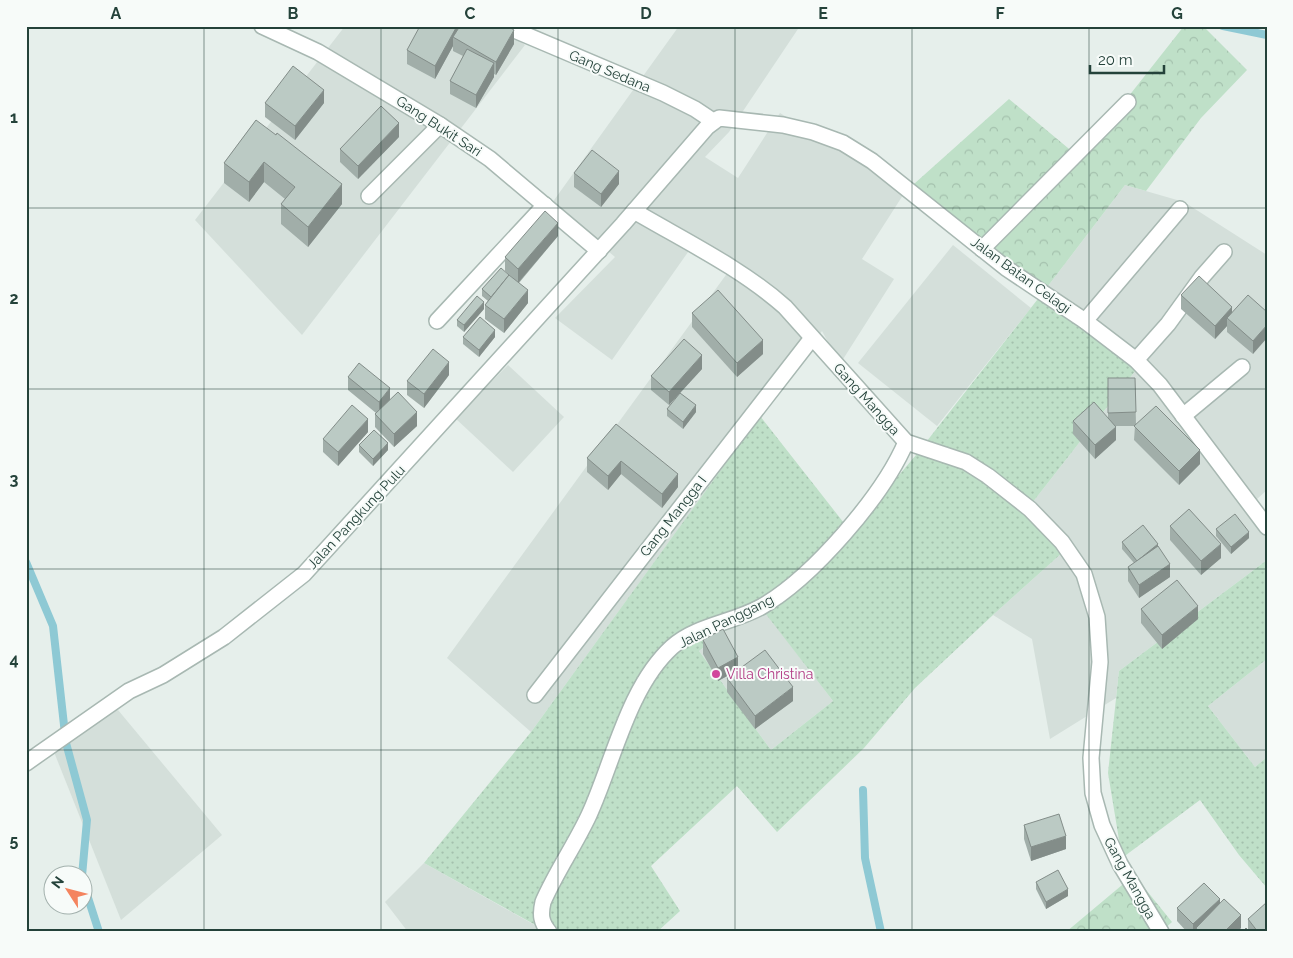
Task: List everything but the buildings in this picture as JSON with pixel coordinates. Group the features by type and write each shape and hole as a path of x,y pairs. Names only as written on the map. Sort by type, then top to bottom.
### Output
{"street":[{"name":"Gang Bukit Sari","path":"262,26 318,52 440,125 490,159 598,251"},
{"name":"Gang Sedana","path":"506,26 663,93 695,109 713,121"},
{"path":"982,249 1128,102"},
{"name":"Jalan Batan Celagi","path":"713,121 719,118 783,125 813,132 843,143 872,161 1006,268 1085,321 1136,360 1160,385 1267,527"},
{"name":"Jalan Pangkung Pulu","path":"26,763 129,691 163,675 224,637 304,574 598,251 713,121"},
{"path":"369,196 440,125"},
{"path":"437,321 545,205"},
{"path":"1085,321 1180,209"},
{"name":"Gang Mangga","path":"634,211 766,290 785,307 906,442 966,462 988,476 1036,516 1062,542 1084,574 1096,617 1100,662 1091,758 1094,793 1102,825 1120,864 1161,932"},
{"path":"1136,360 1168,324 1202,277 1224,252"},
{"name":"Gang Mangga I","path":"535,695 812,338"},
{"path":"1183,416 1242,367"},
{"name":"Jalan Panggang","path":"549,932 543,924 541,913 548,889 589,815 631,709 652,670 662,657 681,641 705,628 759,608 783,593 813,566 857,517 882,484 906,442"}],"shaded area":[{"path":"345,26 501,26 525,45 302,335 195,220"},
{"path":"679,26 800,26 729,132 705,157 738,178 780,113 868,168 905,192 862,259 894,279 840,364 822,331 531,732 447,658 731,268 693,245 612,360 555,318 615,257 552,203"},
{"path":"1125,185 1184,202 1267,255 1267,490 1257,499 1267,527 1267,560 1119,671 1116,698 1050,739 1032,639 993,615 1072,544 1029,507 1143,361 1048,286"},
{"path":"953,245 1031,308 937,426 858,363"},
{"path":"508,365 564,417 513,472 455,418"},
{"path":"759,604 833,701 771,750 699,651"},
{"path":"1267,659 1267,757 1255,767 1208,706"},
{"path":"118,710 222,835 121,920 50,742"},
{"path":"424,863 540,928 537,932 408,932 385,902"}],"green space":[{"path":"1184,26 1203,26 1247,70 1201,118 1146,191 1125,185 1048,286 905,192 1009,99 1080,158"},
{"path":"1048,286 1143,361 1029,507 1072,544 915,688 864,748 777,832 737,786 651,866 680,911 657,932 548,932 424,863 531,732 760,416 851,532 916,455","holes":["759,605 833,701 771,750 699,651"]},
{"path":"1267,560 1267,659 1208,706 1255,767 1267,757 1267,888 1239,855 1200,800 1122,858 1108,773 1119,671"},
{"path":"1134,875 1172,922 1161,932 1066,932"}],"waterway":[{"path":"1223,26 1267,35"},
{"path":"26,562 53,626 66,743 87,820 83,866"},
{"path":"863,790 865,858 881,932"},
{"path":"92,910 99,932"}],"place":[{"name":"Villa Christina","path":"716,674"}]}
